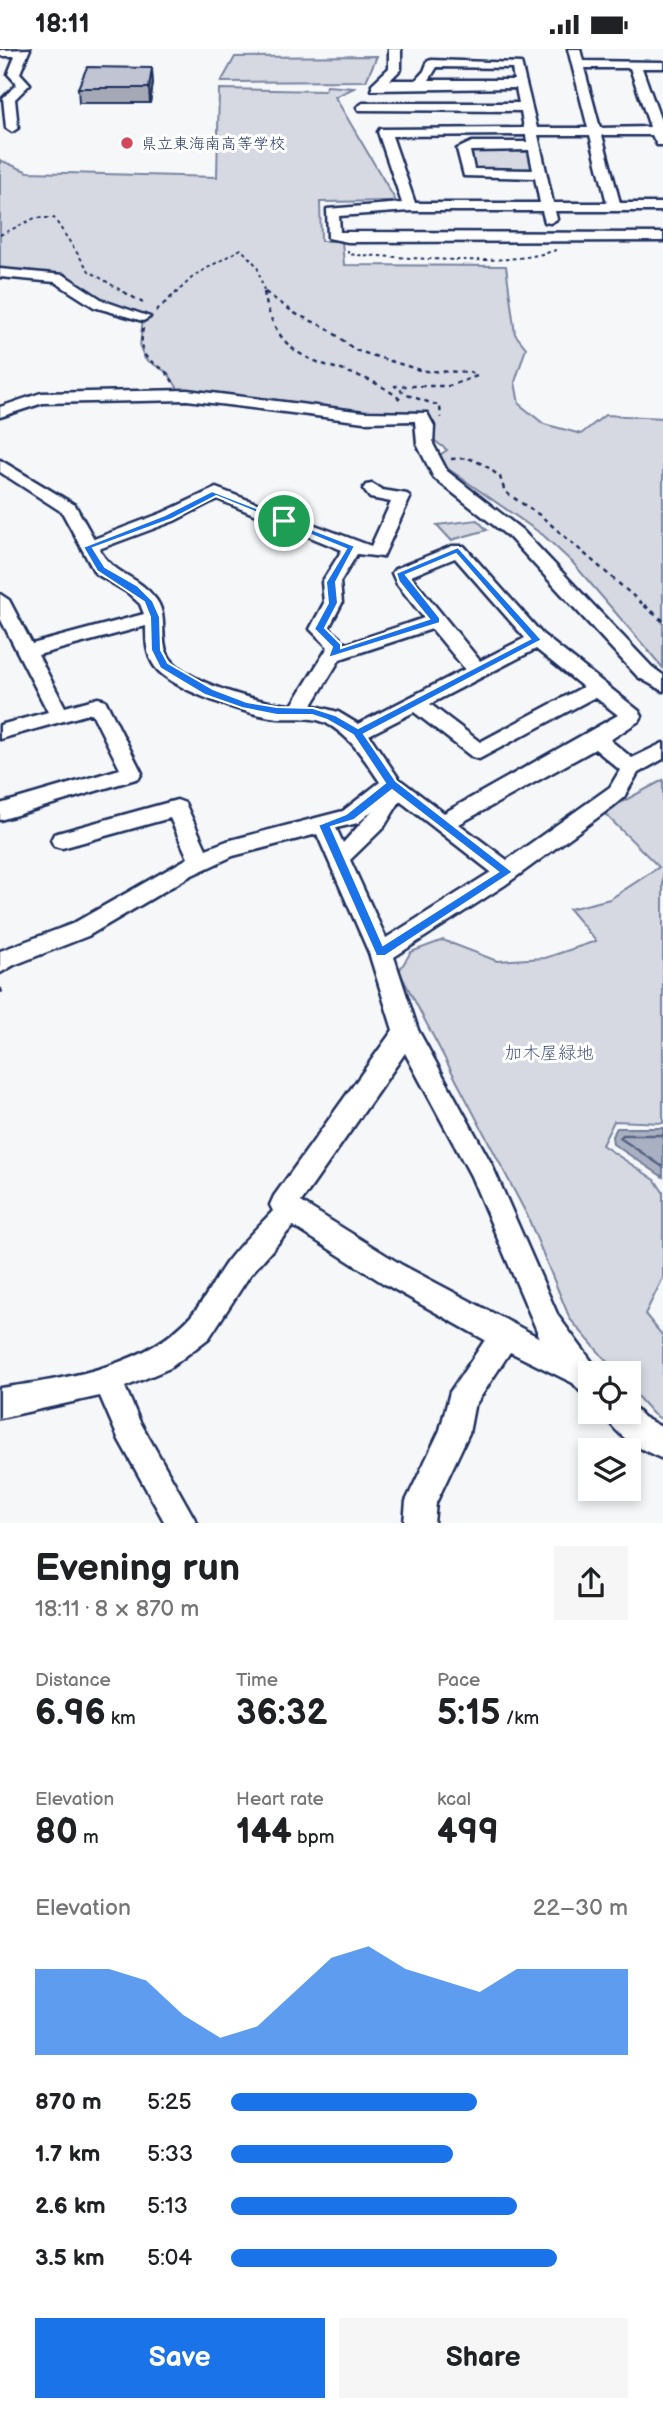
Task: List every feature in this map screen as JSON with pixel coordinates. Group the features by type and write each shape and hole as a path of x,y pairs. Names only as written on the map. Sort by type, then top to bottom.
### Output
{"street":[{"path":"395,49 395,69 363,98 363,107 384,132 410,207"},
{"path":"574,49 614,207"},
{"path":"0,53 22,51 14,74 24,84 9,98 12,128"},
{"path":"419,84 430,72 432,63 517,65 528,107 553,238"},
{"path":"578,64 663,65"},
{"path":"635,65 663,146"},
{"path":"380,84 522,84"},
{"path":"648,106 663,106"},
{"path":"363,107 528,107"},
{"path":"384,132 660,131"},
{"path":"535,146 472,146 463,149 469,173 540,174"},
{"path":"663,207 410,207 332,212 333,235 348,238 663,237"},
{"path":"0,273 59,278 99,304 143,317"},
{"path":"0,412 41,398 182,395 364,417 421,416 426,426 429,452 440,474 516,534 645,672 663,684"},
{"path":"0,465 69,509 101,569 134,588 148,601 155,617 156,650 164,665 209,692 246,705 331,717 357,733 392,784 507,872"},
{"path":"88,547 168,517 216,493 352,548 377,553 401,498 376,494 372,489"},
{"path":"298,711 338,646 319,629 333,603 331,582 352,548"},
{"path":"445,822 596,739 632,716 537,640 458,550 401,573 403,580 477,671"},
{"path":"1,602 60,716"},
{"path":"27,652 155,617"},
{"path":"332,655 436,621"},
{"path":"357,733 537,640"},
{"path":"415,703 479,752 598,687"},
{"path":"0,732 98,705 132,773 0,813"},
{"path":"596,739 631,768"},
{"path":"381,953 507,872 605,802 617,792 631,768 663,750"},
{"path":"0,964 6,958 80,930 200,861 227,849 350,817 392,784"},
{"path":"346,853 386,808 393,796 392,784"},
{"path":"62,841 177,808 200,861"},
{"path":"324,825 381,953 406,1032 482,1171 548,1326 578,1366"},
{"path":"406,1032 283,1205 369,1262 578,1373"},
{"path":"0,1403 60,1395 107,1379 175,1347 198,1329 241,1265 291,1210"},
{"path":"419,1523 422,1501 454,1433 460,1402 504,1336"},
{"path":"107,1379 129,1430 181,1523"},
{"path":"630,1424 663,1444"}],"path":[{"path":"0,235 14,230 30,218 54,218 89,271 156,312 195,275 241,249 249,253 262,276 276,334 291,349 390,387 410,411 421,416"},
{"path":"348,238 348,254 357,255 520,257 556,251 553,238"},
{"path":"264,291 296,314 327,328 355,350 423,371 470,372 477,376 449,386 395,386 407,395 440,406 441,417 429,452 468,458 485,465 500,477 505,492 541,516 663,621"},
{"path":"143,317 140,347 145,359 168,373 182,395"},
{"path":"0,988 3,996"}],"green space":[{"path":"377,56 366,81 221,82 235,57"},
{"path":"327,86 354,88 335,97 396,201 320,202 321,241 342,241 344,265 506,266 515,334 526,348 515,382 519,404 544,424 581,434 605,415 663,418 663,668 573,563 543,535 434,459 447,450 404,418 182,395 168,373 145,359 140,347 143,317 99,304 67,282 0,273 0,160 28,172 217,177 219,89 324,91"},
{"path":"527,148 531,151 534,170 530,172 472,169 471,150"},
{"path":"477,520 487,530 451,540 437,525"},
{"name":"加木屋緑地","path":"663,780 663,1123 614,1121 602,1145 655,1180 663,1192 663,1278 645,1314 663,1336 663,1420 653,1414 641,1401 641,1361 607,1361 570,1319 527,1215 399,971 411,952 443,940 497,961 545,958 596,941 569,909 610,899 659,867 603,812"}],"water":[{"path":"617,1128 663,1128 663,1177 613,1144 612,1136"}],"building":[{"path":"87,67 152,68 149,88 78,88"}],"place":[{"name":"県立東海南高等学校","path":"127,143"}],"route":[{"path":"284,521 216,493 199,504 88,547 101,569 134,588 148,601 155,617 153,629 156,650 164,665 209,692 246,705 277,711 313,712 331,717 357,733 392,784 350,817 324,825 381,953 507,872 392,784 357,733 537,640 458,550 401,573 403,580 436,621 332,655 338,646 328,634 319,629 333,603 331,582 352,548 284,521"}]}
